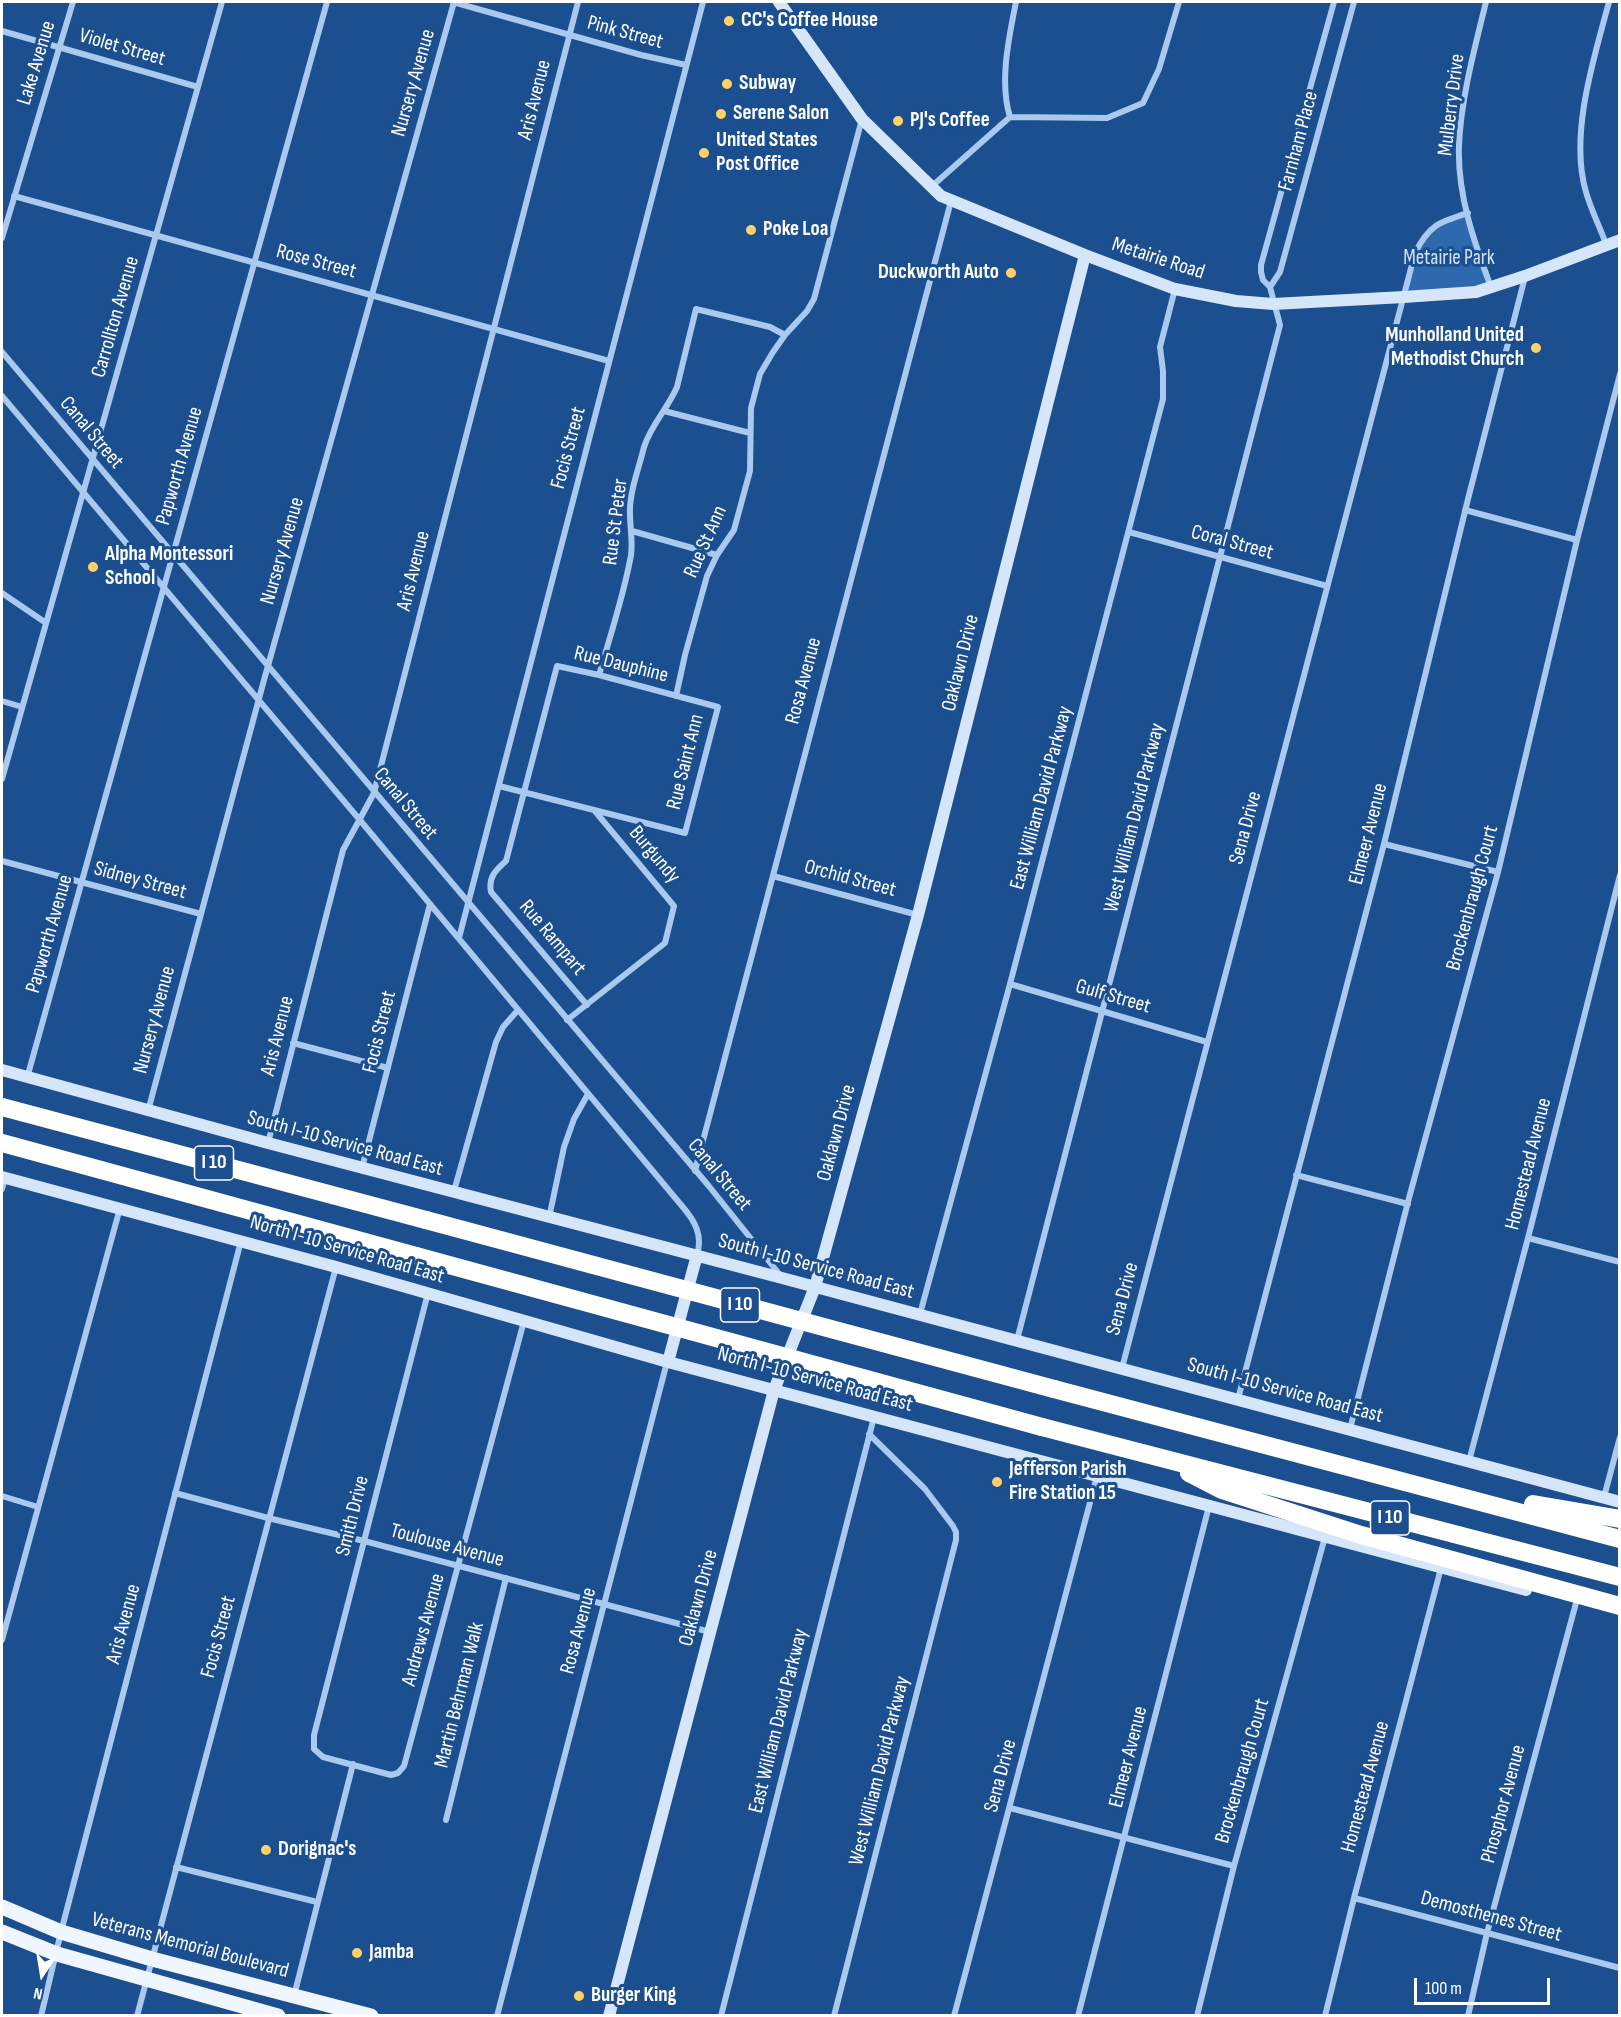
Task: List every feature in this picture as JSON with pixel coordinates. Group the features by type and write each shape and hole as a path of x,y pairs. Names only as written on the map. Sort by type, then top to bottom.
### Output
{"highway":[{"name":"I 10","path":"2,1107 1620,1539"},
{"name":"I 10","path":"2,1143 1161,1458 1620,1577"},
{"path":"1161,1458 1221,1490 1267,1505 1361,1534 1620,1606"},
{"path":"1394,1479 1620,1519"}],"main road":[{"name":"Veterans Memorial Boulevard","path":"2,1907 61,1932 152,1959 371,2016"},
{"name":"Veterans Memorial Boulevard","path":"2,1932 57,1954 278,2016"},
{"path":"214,1998 257,2001 279,2007 288,2005 294,1996"}],"street":[{"name":"Lake Avenue","path":"2,238 73,2"},
{"name":"Carrollton Avenue","path":"2,779 222,2"},
{"name":"Papworth Avenue","path":"27,1078 327,2"},
{"name":"Pink Street","path":"454,2 641,55 686,65"},
{"name":"Nursery Avenue","path":"148,1111 268,667 454,2"},
{"name":"Aris Avenue","path":"268,1143 343,850 374,792 578,2"},
{"name":"Focis Street","path":"459,938 703,2"},
{"name":"Metairie Road","path":"779,2 862,118 931,188 951,201 1175,289 1236,301 1273,304 1476,292 1526,276 1620,240"},
{"path":"1010,117 1006,103 1007,66 1016,2"},
{"path":"931,188 1010,117 1107,118 1143,103 1159,69 1179,2"},
{"name":"Farnham Place","path":"1273,304 1269,287 1260,272 1261,265 1334,2"},
{"name":"Farnham Place","path":"1269,287 1280,272 1354,2"},
{"name":"Mulberry Drive","path":"1486,2 1469,68 1459,146 1467,213 1472,235 1491,288"},
{"path":"1606,244 1586,190 1582,160 1582,123 1588,81 1609,2"},
{"name":"Violet Street","path":"2,31 198,87"},
{"name":"Rue St Ann","path":"676,696 701,594 717,555 734,530 750,471 751,408 760,374 785,335 807,311 814,299 862,118"},
{"name":"Rose Street","path":"14,196 609,361"},
{"name":"Rosa Avenue","path":"695,1171 951,201"},
{"path":"1404,297 1415,253 1421,240 1438,223 1467,213"},
{"name":"Oaklawn Drive","path":"609,2016 774,1389 815,1287 918,915 1085,255"},
{"name":"Elmeer Avenue","path":"1238,1399 1384,844 1465,510 1526,276"},
{"name":"East William David Parkway","path":"920,1314 1010,984 1163,399 1160,347 1175,289"},
{"name":"Sena Drive","path":"1122,1368 1404,297"},
{"name":"West William David Parkway","path":"1017,1340 1280,325 1273,304"},
{"name":"Rue St Peter","path":"600,675 629,566 632,531 631,501 645,444 677,387 696,309 770,327 785,335"},
{"name":"Canal Street","path":"2,352 695,1171 782,1278"},
{"name":"Brockenbraugh Court","path":"1350,1429 1498,872 1577,540 1620,374"},
{"name":"Canal Street","path":"2,396 693,1219 699,1232 697,1255"},
{"path":"664,411 750,433"},
{"path":"1465,510 1577,540"},
{"path":"632,531 717,555"},
{"name":"Coral Street","path":"1129,532 1327,586"},
{"path":"2,592 46,623"},
{"name":"Rue Dauphine","path":"524,792 557,666 676,696"},
{"name":"Rue Saint Ann","path":"676,696 717,707 685,833"},
{"path":"2,701 22,707"},
{"name":"Burgundy","path":"499,786 685,833"},
{"name":"Rue Rampart","path":"524,792 506,861 491,878 491,892 586,1005"},
{"name":"Burgundy","path":"586,1005 665,943 675,906 594,810"},
{"path":"1384,844 1498,872"},
{"name":"Sidney Street","path":"2,861 201,914"},
{"name":"Homestead Avenue","path":"1469,1461 1616,900 1620,875"},
{"name":"Orchid Street","path":"773,876 918,915"},
{"name":"Focis Street","path":"362,1168 430,904"},
{"name":"Gulf Street","path":"1010,984 1207,1042"},
{"path":"567,1020 586,1005"},
{"path":"454,1193 496,1042 503,1028 518,1010"},
{"path":"293,1043 388,1068"},
{"name":"South I-10 Service Road East","path":"2,1070 454,1193 920,1314 1620,1502"},
{"path":"549,1218 564,1147 574,1119 588,1094"},
{"path":"1296,1175 1408,1204"},
{"name":"North I-10 Service Road East","path":"3,1181 120,1208 668,1362 1620,1615"},
{"path":"2,1640 120,1208"},
{"path":"1528,1238 1620,1262"},
{"name":"Aris Avenue","path":"41,2016 241,1241"},
{"name":"Rosa Avenue","path":"497,2016 697,1255"},
{"name":"Focis Street","path":"137,2016 336,1267"},
{"name":"Smith Drive","path":"353,1764 323,1757 314,1749 314,1735 428,1293"},
{"name":"Andrews Avenue","path":"353,1764 390,1775 398,1773 404,1766 524,1320"},
{"path":"869,1434 874,1415"},
{"name":"East William David Parkway","path":"721,2016 869,1434"},
{"name":"West William David Parkway","path":"834,2016 956,1534 953,1526 925,1490 869,1434"},
{"path":"1604,1497 1620,1437"},
{"name":"Sena Drive","path":"954,2016 1097,1475"},
{"name":"Toulouse Avenue","path":"175,1493 710,1632"},
{"path":"2,1496 38,1507"},
{"name":"Elmeer Avenue","path":"1078,2016 1210,1506"},
{"name":"Brockenbraugh Court","path":"1197,2016 1233,1866 1325,1536"},
{"name":"Homestead Avenue","path":"1325,2016 1441,1567"},
{"name":"Martin Behrman Walk","path":"446,1820 506,1578"},
{"name":"Phosphor Avenue","path":"1468,2016 1486,1933 1576,1603"},
{"path":"294,1996 353,1764"},
{"path":"1010,1808 1233,1866"},
{"path":"176,1867 317,1902"},
{"name":"Demosthenes Street","path":"1354,1898 1620,1968"}],"green space":[{"name":"Metairie Park","path":"1467,213 1491,288 1404,297 1417,262 1420,244 1439,223"}],"place":[{"name":"CC's Coffee House","path":"729,21"},
{"name":"Subway","path":"727,84"},
{"name":"Serene Salon","path":"721,114"},
{"name":"PJ's Coffee","path":"898,121"},
{"name":"United States Post Office","path":"704,153"},
{"name":"Poke Loa","path":"751,230"},
{"name":"Duckworth Auto","path":"1011,273"},
{"name":"Munholland United Methodist Church","path":"1536,348"},
{"name":"Alpha Montessori School","path":"93,567"},
{"name":"Jefferson Parish Fire Station 15","path":"997,1482"},
{"name":"Dorignac's","path":"266,1850"},
{"name":"Jamba","path":"357,1953"},
{"name":"Burger King","path":"579,1996"}]}
